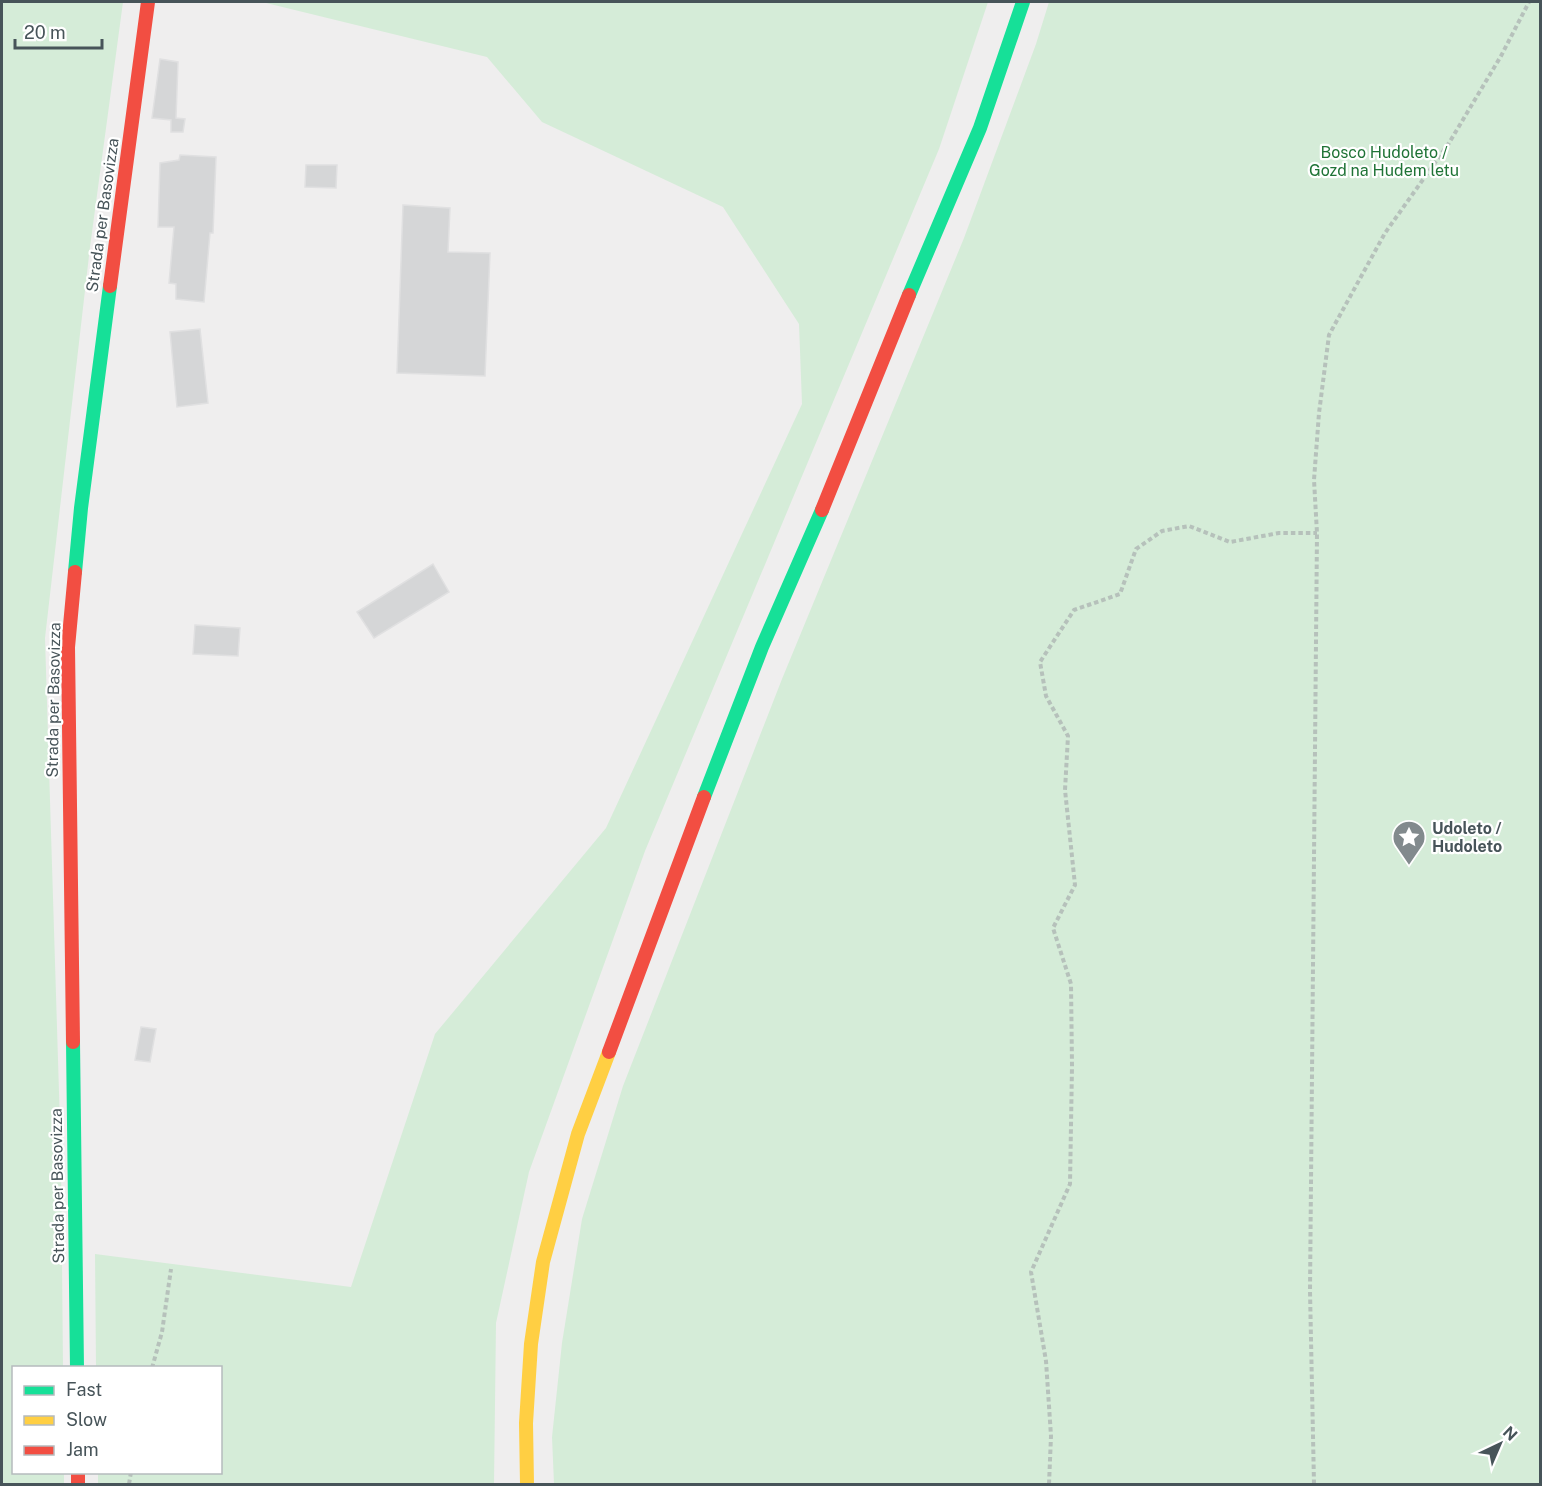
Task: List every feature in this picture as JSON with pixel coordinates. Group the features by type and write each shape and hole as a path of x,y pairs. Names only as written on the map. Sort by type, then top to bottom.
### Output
{"main road":[{"name":"Strada per Basovizza","path":"76,1366 68,647 81,508 148,2"},
{"path":"526,1485 526,1423 531,1344 543,1262 578,1134 762,647 815,526 900,316 980,128 1023,2"}],"path":[{"path":"1314,1485 1310,1291 1317,532 1315,469 1319,413 1329,335 1385,233 1449,142 1501,56 1529,2"},
{"path":"1049,1485 1051,1436 1046,1361 1031,1272 1070,1184 1071,984 1053,928 1075,885 1065,790 1068,736 1046,696 1040,662 1074,610 1120,594 1136,549 1162,531 1189,526 1230,542 1279,533 1317,532"},
{"path":"153,1366 162,1332 171,1269"}],"green space":[{"path":"2,2 123,2 90,247 45,638 61,1157 63,1366 12,1366 12,1474 64,1474 64,1484 2,1484"},
{"path":"262,2 988,2 939,149 645,851 529,1172 496,1323 494,1484 98,1484 98,1474 222,1474 222,1366 96,1366 95,1254 351,1287 435,1034 606,828 802,404 799,324 723,207 542,122 487,57"},
{"name":"Bosco Hudoleto / Gozd na Hudem letu","path":"1049,2 1540,2 1540,1484 554,1484 552,1437 562,1343 582,1219 623,1086 782,679 964,238 1036,44"}],"building":[{"path":"160,59 178,62 176,118 185,119 183,132 171,132 171,120 152,118"},
{"path":"180,155 216,157 213,233 210,233 204,302 176,299 176,284 169,283 174,227 158,227 160,163 179,160"},
{"path":"306,165 337,165 336,188 305,187"},
{"path":"403,205 450,208 448,252 490,253 485,376 397,373"},
{"path":"200,329 208,403 177,407 170,332"},
{"path":"433,564 449,592 374,638 357,612"},
{"path":"195,625 240,628 238,656 193,654"},
{"path":"141,1027 156,1029 150,1062 135,1060"}],"traffic: fast":[{"path":"909,295 980,128 1023,2"},
{"path":"75,572 81,508 110,286"},
{"path":"704,797 762,647 822,510"},
{"path":"73,1042 77,1366"}],"traffic: slow":[{"path":"527,1484 526,1423 531,1344 543,1262 578,1134 609,1052"}],"traffic: jam":[{"path":"110,286 148,2"},
{"path":"822,510 909,295"},
{"path":"73,1042 68,647 75,572"},
{"path":"609,1052 704,797"},
{"path":"78,1474 78,1484"}],"place":[{"name":"Udoleto / Hudoleto","path":"1409,866"}]}
